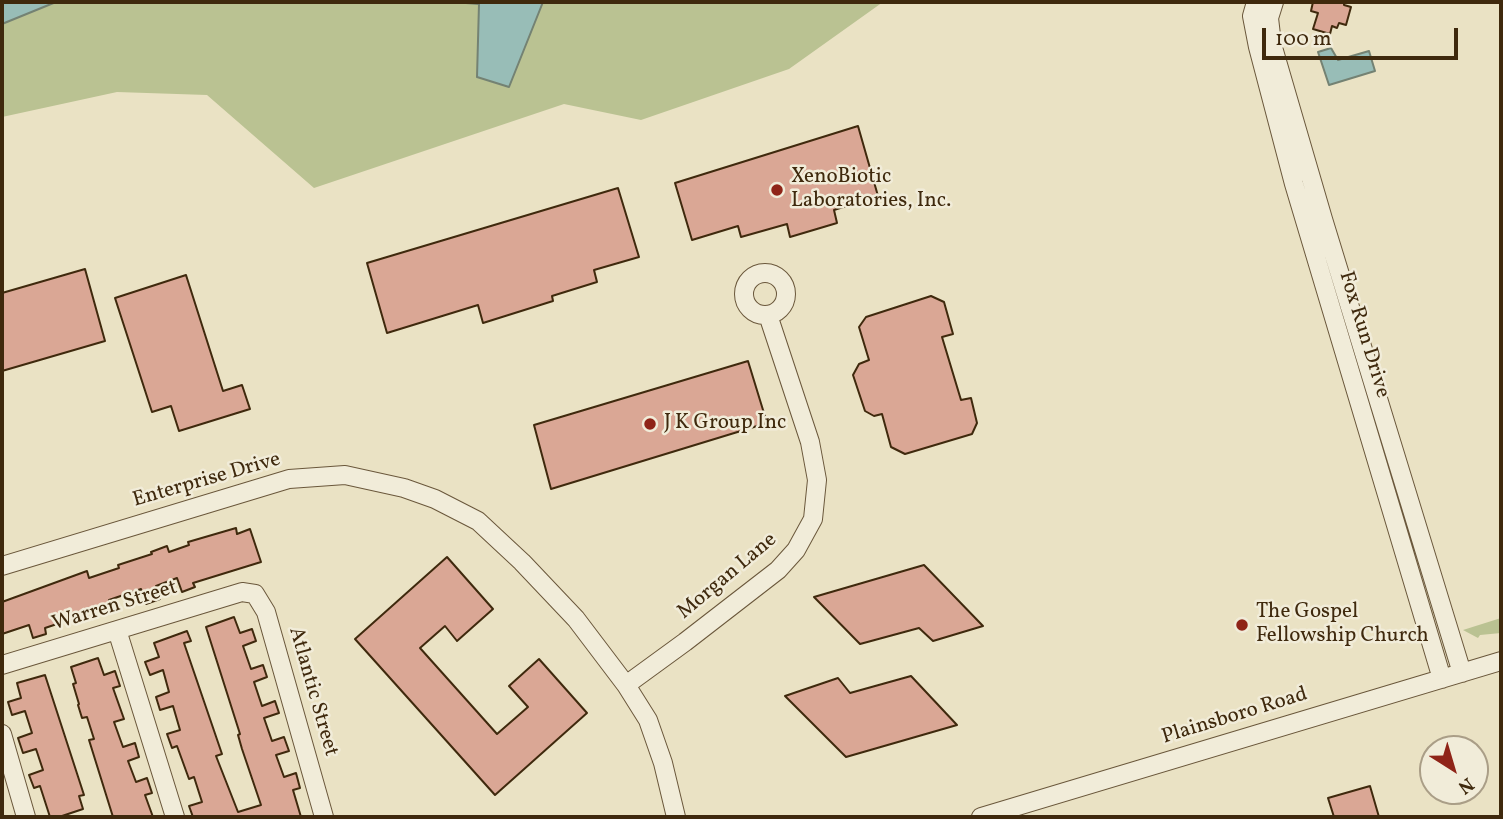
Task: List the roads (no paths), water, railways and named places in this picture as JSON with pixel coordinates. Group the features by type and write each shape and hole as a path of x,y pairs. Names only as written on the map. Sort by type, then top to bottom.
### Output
{"street":[{"name":"Fox Run Drive","path":"1256,2 1252,16 1258,47 1294,184 1442,679"},
{"name":"Fox Run Drive","path":"1275,2 1269,18 1272,44 1462,673"},
{"name":"Morgan Lane","path":"626,685 778,569 796,550 813,519 817,480 810,442 768,315"},
{"name":"Enterprise Drive","path":"2,566 289,479 345,475 404,488 435,499 478,522 522,562 576,619 626,685 648,720 663,763 676,817"},
{"name":"Warren Street","path":"2,665 242,592"},
{"name":"Atlantic Street","path":"242,592 255,594 262,602 324,817"},
{"path":"117,630 175,817"},
{"name":"Plainsboro Road","path":"981,817 1501,661"},
{"path":"2,734 26,817"}],"water":[{"path":"2,2 56,2 2,24"},
{"path":"453,2 543,2 509,87 477,77 479,4"},
{"path":"1331,48 1338,60 1369,51 1375,71 1329,85 1318,52"}],"place":[{"name":"XenoBiotic Laboratories, Inc.","path":"777,190"},
{"name":"J K Group Inc","path":"650,424"},
{"name":"The Gospel Fellowship Church","path":"1242,625"}]}
